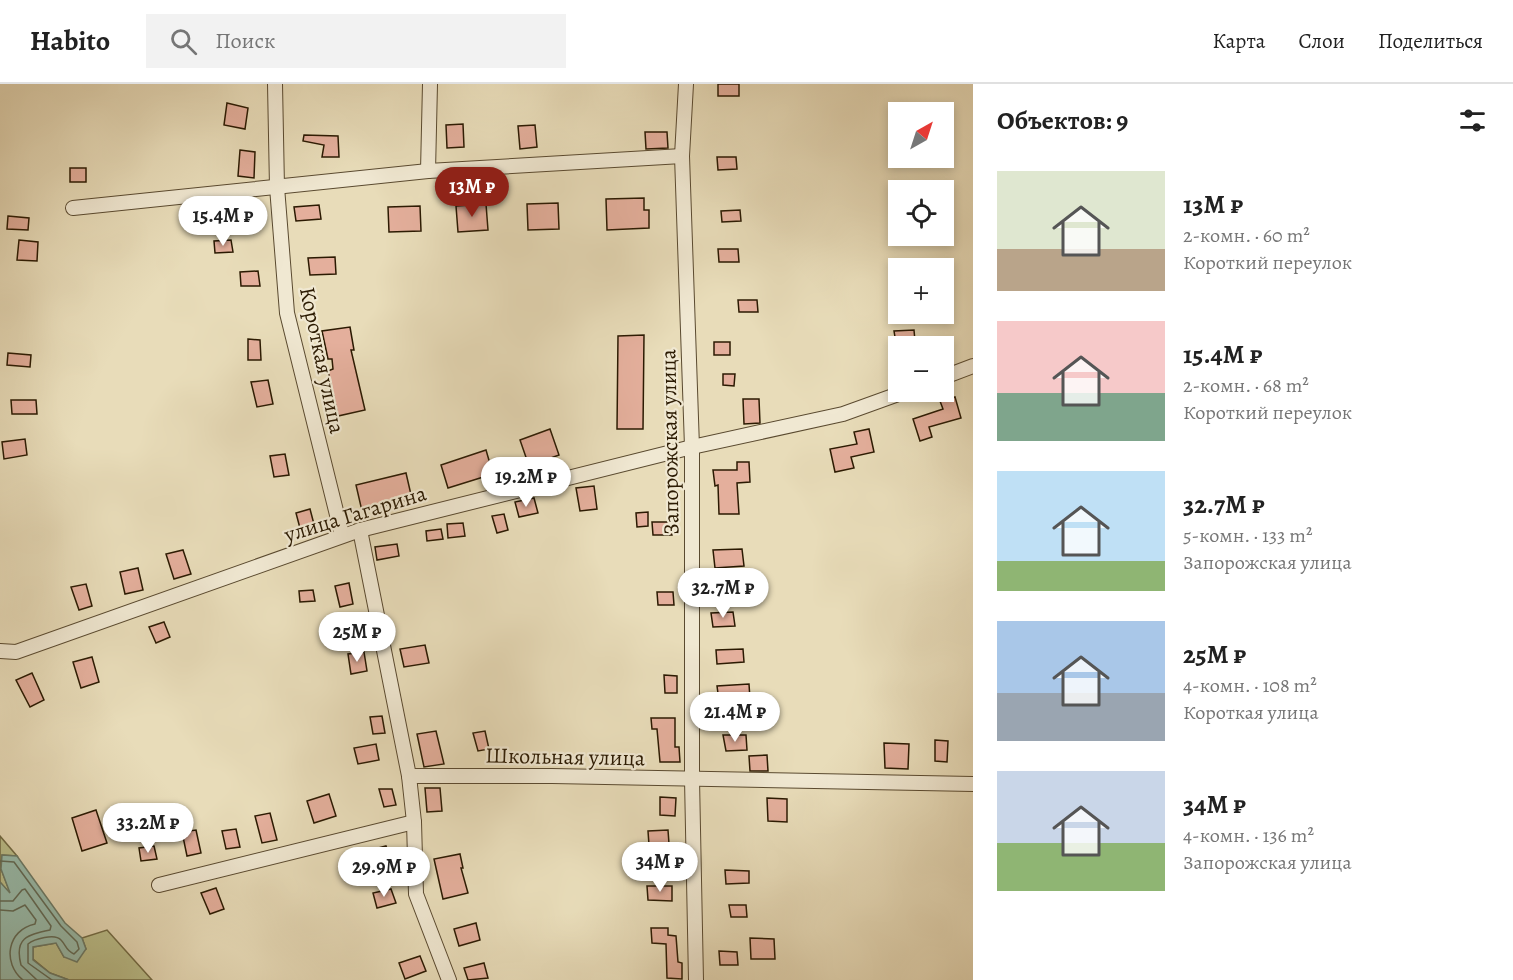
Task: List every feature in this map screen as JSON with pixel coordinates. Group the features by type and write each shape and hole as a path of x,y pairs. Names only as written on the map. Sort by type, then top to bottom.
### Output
{"street":[{"name":"Короткая улица","path":"275,84 278,187 287,313 342,536"},
{"path":"428,171 430,84"},
{"name":"Запорожская улица","path":"686,84 682,156 692,447 692,779 696,980"},
{"path":"73,208 428,171 682,156"},
{"path":"954,373 973,366"},
{"name":"улица Гагарина","path":"0,651 16,652 360,530 692,447 843,414 888,398"},
{"path":"360,530 409,776 414,822 416,894 449,980"},
{"name":"Школьная улица","path":"409,776 973,784"},
{"path":"159,885 414,822"}],"green space":[{"path":"0,836 17,856 2,855 1,869 11,895 0,882"},
{"path":"107,930 152,980 69,980 50,973 33,959 33,947 56,943 64,957 86,949 82,938"}],"water":[{"path":"2,855 17,856 65,923 82,938 86,949 77,962 64,957 56,943 33,947 33,960 50,973 69,980 0,980 0,882 10,893 1,869"}],"building":[{"path":"718,84 739,84 739,96 718,96"},
{"path":"227,103 248,108 245,129 224,125"},
{"path":"463,124 464,147 447,148 446,125"},
{"path":"535,125 537,147 520,149 518,126"},
{"path":"645,132 667,132 668,148 646,149"},
{"path":"304,135 338,136 339,157 322,157 324,145 303,141"},
{"path":"240,150 255,152 254,178 238,176"},
{"path":"717,157 736,157 737,169 718,170"},
{"path":"70,168 86,168 86,182 70,182"},
{"path":"644,198 644,210 649,210 649,228 607,230 606,199"},
{"path":"558,203 559,229 528,230 527,204"},
{"path":"486,204 488,230 458,232 456,206"},
{"path":"319,205 321,219 296,221 294,207"},
{"path":"420,206 421,231 389,232 388,207"},
{"path":"740,210 741,221 722,222 721,211"},
{"path":"230,214 251,216 250,231 230,229"},
{"path":"8,216 29,218 28,230 7,229"},
{"path":"19,240 38,242 37,261 17,260"},
{"path":"231,240 233,252 215,253 214,241"},
{"path":"718,249 738,249 739,262 719,262"},
{"path":"335,257 336,274 310,275 308,258"},
{"path":"258,271 260,286 241,286 240,272"},
{"path":"738,300 757,300 758,312 739,312"},
{"path":"350,327 354,350 351,350 365,410 338,416 328,371 333,369 332,359 328,359 322,331"},
{"path":"914,330 915,336 895,336 894,331"},
{"path":"644,335 643,429 617,429 618,336"},
{"path":"248,339 260,340 261,360 248,360"},
{"path":"714,342 730,342 730,355 714,355"},
{"path":"8,353 31,355 30,367 7,365"},
{"path":"723,374 735,374 734,386 723,385"},
{"path":"268,380 273,404 257,407 251,382"},
{"path":"954,397 961,418 929,427 932,437 920,441 913,419 943,409 940,402 954,402"},
{"path":"743,399 759,399 760,423 744,424"},
{"path":"11,400 36,400 37,414 12,414"},
{"path":"550,429 559,455 529,466 520,440"},
{"path":"869,429 874,452 851,457 854,468 835,472 830,449 857,444 854,432"},
{"path":"25,439 27,455 4,459 2,442"},
{"path":"486,450 493,474 448,488 441,465"},
{"path":"285,454 289,475 274,477 270,456"},
{"path":"737,462 749,462 750,482 737,483 739,514 719,514 718,485 715,486 713,470 737,470"},
{"path":"406,473 412,499 362,511 356,485"},
{"path":"594,486 597,509 580,511 576,488"},
{"path":"534,498 538,513 519,517 515,502"},
{"path":"310,509 315,528 301,532 296,513"},
{"path":"648,512 648,526 637,527 636,513"},
{"path":"504,514 508,530 497,533 492,516"},
{"path":"652,522 672,522 672,535 653,535"},
{"path":"463,523 465,536 448,538 447,524"},
{"path":"441,529 443,539 427,541 426,531"},
{"path":"397,544 399,556 377,560 375,547"},
{"path":"742,549 744,566 715,568 713,550"},
{"path":"183,550 191,574 174,579 166,554"},
{"path":"138,568 143,590 125,594 120,572"},
{"path":"349,583 353,604 340,607 335,586"},
{"path":"86,584 92,606 79,610 71,587"},
{"path":"313,590 315,601 300,602 299,591"},
{"path":"657,592 673,592 674,605 658,605"},
{"path":"733,612 735,626 713,627 711,613"},
{"path":"164,622 170,637 156,643 149,627"},
{"path":"425,645 429,663 404,667 400,649"},
{"path":"743,649 744,662 717,664 716,650"},
{"path":"364,652 367,671 351,674 348,654"},
{"path":"92,657 99,682 81,688 73,662"},
{"path":"32,673 44,700 30,707 16,680"},
{"path":"664,675 677,676 677,693 665,693"},
{"path":"749,684 750,699 719,701 717,686"},
{"path":"382,716 385,733 373,734 370,717"},
{"path":"651,718 675,718 675,747 679,747 680,762 660,762 657,729 652,729"},
{"path":"436,731 444,764 424,767 417,734"},
{"path":"485,731 489,749 478,751 473,733"},
{"path":"723,735 746,735 747,750 726,751"},
{"path":"935,740 948,741 947,762 935,761"},
{"path":"884,743 909,744 908,769 885,768"},
{"path":"376,744 379,760 358,764 354,748"},
{"path":"767,755 768,771 750,771 749,756"},
{"path":"425,788 440,788 442,811 427,812"},
{"path":"379,789 392,789 396,805 384,807"},
{"path":"329,794 336,816 314,823 307,801"},
{"path":"660,797 676,798 675,816 660,815"},
{"path":"767,798 787,799 787,822 768,821"},
{"path":"96,810 107,843 82,851 72,818"},
{"path":"270,813 277,840 262,843 255,816"},
{"path":"236,829 240,847 226,849 222,831"},
{"path":"196,830 201,853 187,856 182,832"},
{"path":"668,830 669,844 649,845 648,831"},
{"path":"154,846 157,859 141,861 139,848"},
{"path":"386,846 393,863 373,869 367,851"},
{"path":"460,854 463,868 461,868 468,893 443,899 434,859"},
{"path":"725,870 749,871 749,883 726,884"},
{"path":"647,886 672,886 672,901 648,900"},
{"path":"216,888 224,909 210,914 201,893"},
{"path":"391,889 396,903 377,908 373,893"},
{"path":"729,905 746,905 747,917 731,917"},
{"path":"476,923 480,940 459,946 454,929"},
{"path":"651,928 668,928 668,935 676,936 678,962 682,963 682,979 667,978 666,944 652,943"},
{"path":"750,938 774,939 775,959 751,959"},
{"path":"719,951 737,952 738,965 720,965"},
{"path":"420,956 426,971 405,979 399,963"},
{"path":"484,963 488,978 468,980 464,968"}]}
